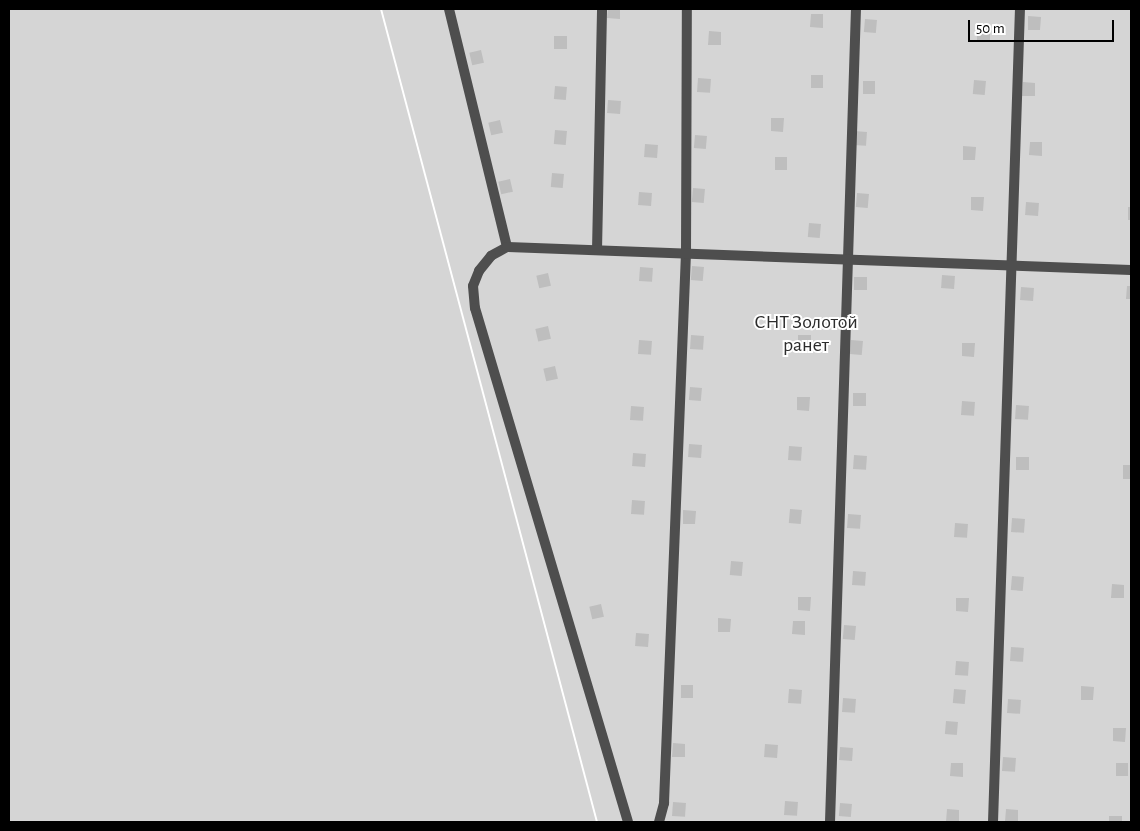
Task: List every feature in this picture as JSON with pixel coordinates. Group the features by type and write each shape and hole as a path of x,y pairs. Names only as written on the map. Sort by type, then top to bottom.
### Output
{"street":[{"path":"449,9 507,247"},
{"path":"597,250 602,9"},
{"path":"659,822 664,803 686,254 687,9"},
{"path":"830,822 856,9"},
{"path":"994,822 1020,9"},
{"path":"628,822 475,308 473,286 479,271 491,256 507,247 1131,270"}],"green space":[{"path":"9,9 380,9 596,822 9,822"},
{"name":"СНТ Золотой ранет","path":"382,9 1131,9 1131,822 598,822"}],"building":[{"path":"608,9 620,9 620,19 607,18"},
{"path":"811,14 823,14 823,28 810,27"},
{"path":"1028,16 1041,17 1040,30 1028,30"},
{"path":"865,19 877,20 876,33 864,32"},
{"path":"977,28 990,28 990,41 977,41"},
{"path":"709,31 721,32 721,45 708,45"},
{"path":"554,36 567,36 567,49 554,49"},
{"path":"481,50 484,63 472,65 469,53"},
{"path":"811,75 823,75 823,88 811,88"},
{"path":"698,78 711,79 710,93 697,92"},
{"path":"974,80 986,81 985,95 973,94"},
{"path":"863,81 875,81 875,94 863,94"},
{"path":"1023,82 1035,83 1035,96 1022,96"},
{"path":"555,86 567,87 566,100 554,99"},
{"path":"608,100 621,101 620,114 607,113"},
{"path":"771,118 784,118 783,132 771,131"},
{"path":"500,120 503,133 491,135 488,123"},
{"path":"555,130 567,131 566,145 554,144"},
{"path":"854,131 867,132 866,146 853,145"},
{"path":"695,135 707,136 706,149 694,148"},
{"path":"1030,142 1042,142 1042,156 1029,155"},
{"path":"645,144 658,145 657,158 644,157"},
{"path":"963,146 976,147 975,160 963,160"},
{"path":"775,157 787,157 787,170 775,170"},
{"path":"552,173 564,174 563,188 551,187"},
{"path":"510,179 513,192 501,194 498,182"},
{"path":"693,188 705,189 704,203 692,202"},
{"path":"639,192 652,193 651,206 638,205"},
{"path":"857,193 869,194 868,208 856,207"},
{"path":"971,197 984,197 983,211 971,210"},
{"path":"1026,202 1039,203 1038,216 1025,215"},
{"path":"1128,207 1131,207 1131,220 1128,220"},
{"path":"809,223 821,224 820,238 808,237"},
{"path":"692,266 704,267 703,281 691,280"},
{"path":"640,267 653,268 652,282 639,281"},
{"path":"548,273 551,286 539,288 536,276"},
{"path":"942,275 955,276 954,289 941,288"},
{"path":"854,277 867,277 867,290 854,290"},
{"path":"1127,286 1131,286 1131,299 1126,299"},
{"path":"1021,287 1034,288 1033,301 1020,300"},
{"path":"548,326 551,339 538,342 535,329"},
{"path":"691,335 704,336 703,350 690,349"},
{"path":"798,335 811,335 811,348 798,348"},
{"path":"639,340 652,341 651,355 638,354"},
{"path":"851,340 863,341 862,355 850,354"},
{"path":"962,343 975,343 974,357 962,356"},
{"path":"555,366 558,379 546,381 543,369"},
{"path":"690,387 702,388 701,401 689,400"},
{"path":"853,393 866,393 866,406 853,406"},
{"path":"797,397 810,397 809,411 797,410"},
{"path":"962,401 975,402 974,416 961,415"},
{"path":"1016,405 1029,406 1028,420 1015,419"},
{"path":"631,406 644,407 643,421 630,420"},
{"path":"689,444 702,445 701,458 688,457"},
{"path":"789,446 802,447 801,461 788,460"},
{"path":"633,453 646,454 645,467 632,466"},
{"path":"854,455 867,456 866,470 853,469"},
{"path":"1016,457 1029,457 1029,470 1016,470"},
{"path":"1123,465 1131,465 1131,479 1123,479"},
{"path":"632,500 645,501 644,515 631,514"},
{"path":"790,509 802,510 801,524 789,523"},
{"path":"683,510 696,511 695,524 683,524"},
{"path":"848,514 861,515 860,529 847,528"},
{"path":"1012,518 1025,519 1024,533 1011,532"},
{"path":"955,523 968,524 967,538 954,537"},
{"path":"731,561 743,562 742,576 730,575"},
{"path":"853,571 866,572 865,586 852,585"},
{"path":"1012,576 1024,577 1023,591 1011,590"},
{"path":"1112,584 1124,585 1124,598 1111,598"},
{"path":"798,597 811,597 810,611 798,610"},
{"path":"956,598 969,598 968,612 956,611"},
{"path":"601,604 604,617 592,619 589,607"},
{"path":"718,618 731,619 730,632 718,632"},
{"path":"793,621 805,621 805,635 792,634"},
{"path":"844,625 856,626 855,640 843,639"},
{"path":"636,633 649,634 648,647 635,646"},
{"path":"1011,647 1024,648 1023,662 1010,661"},
{"path":"956,661 969,662 968,676 955,675"},
{"path":"681,685 693,685 693,698 681,698"},
{"path":"1081,686 1094,687 1093,700 1081,700"},
{"path":"789,689 802,690 801,704 788,703"},
{"path":"954,689 966,690 965,704 953,703"},
{"path":"843,698 856,699 855,713 842,712"},
{"path":"1008,699 1021,700 1020,714 1007,713"},
{"path":"946,721 958,722 957,735 945,734"},
{"path":"1113,728 1126,728 1125,742 1113,741"},
{"path":"673,743 685,744 685,757 672,757"},
{"path":"765,744 778,745 777,758 764,757"},
{"path":"840,747 853,748 852,761 839,760"},
{"path":"1003,757 1016,758 1015,772 1002,771"},
{"path":"951,763 963,763 963,777 950,776"},
{"path":"1116,763 1128,763 1128,776 1116,776"},
{"path":"785,801 798,802 797,816 784,815"},
{"path":"673,802 686,803 685,817 672,816"},
{"path":"840,803 852,804 851,817 839,816"},
{"path":"947,809 959,810 959,822 946,822"},
{"path":"1006,809 1018,810 1018,822 1005,822"},
{"path":"1109,816 1122,816 1122,822 1109,822"}]}
